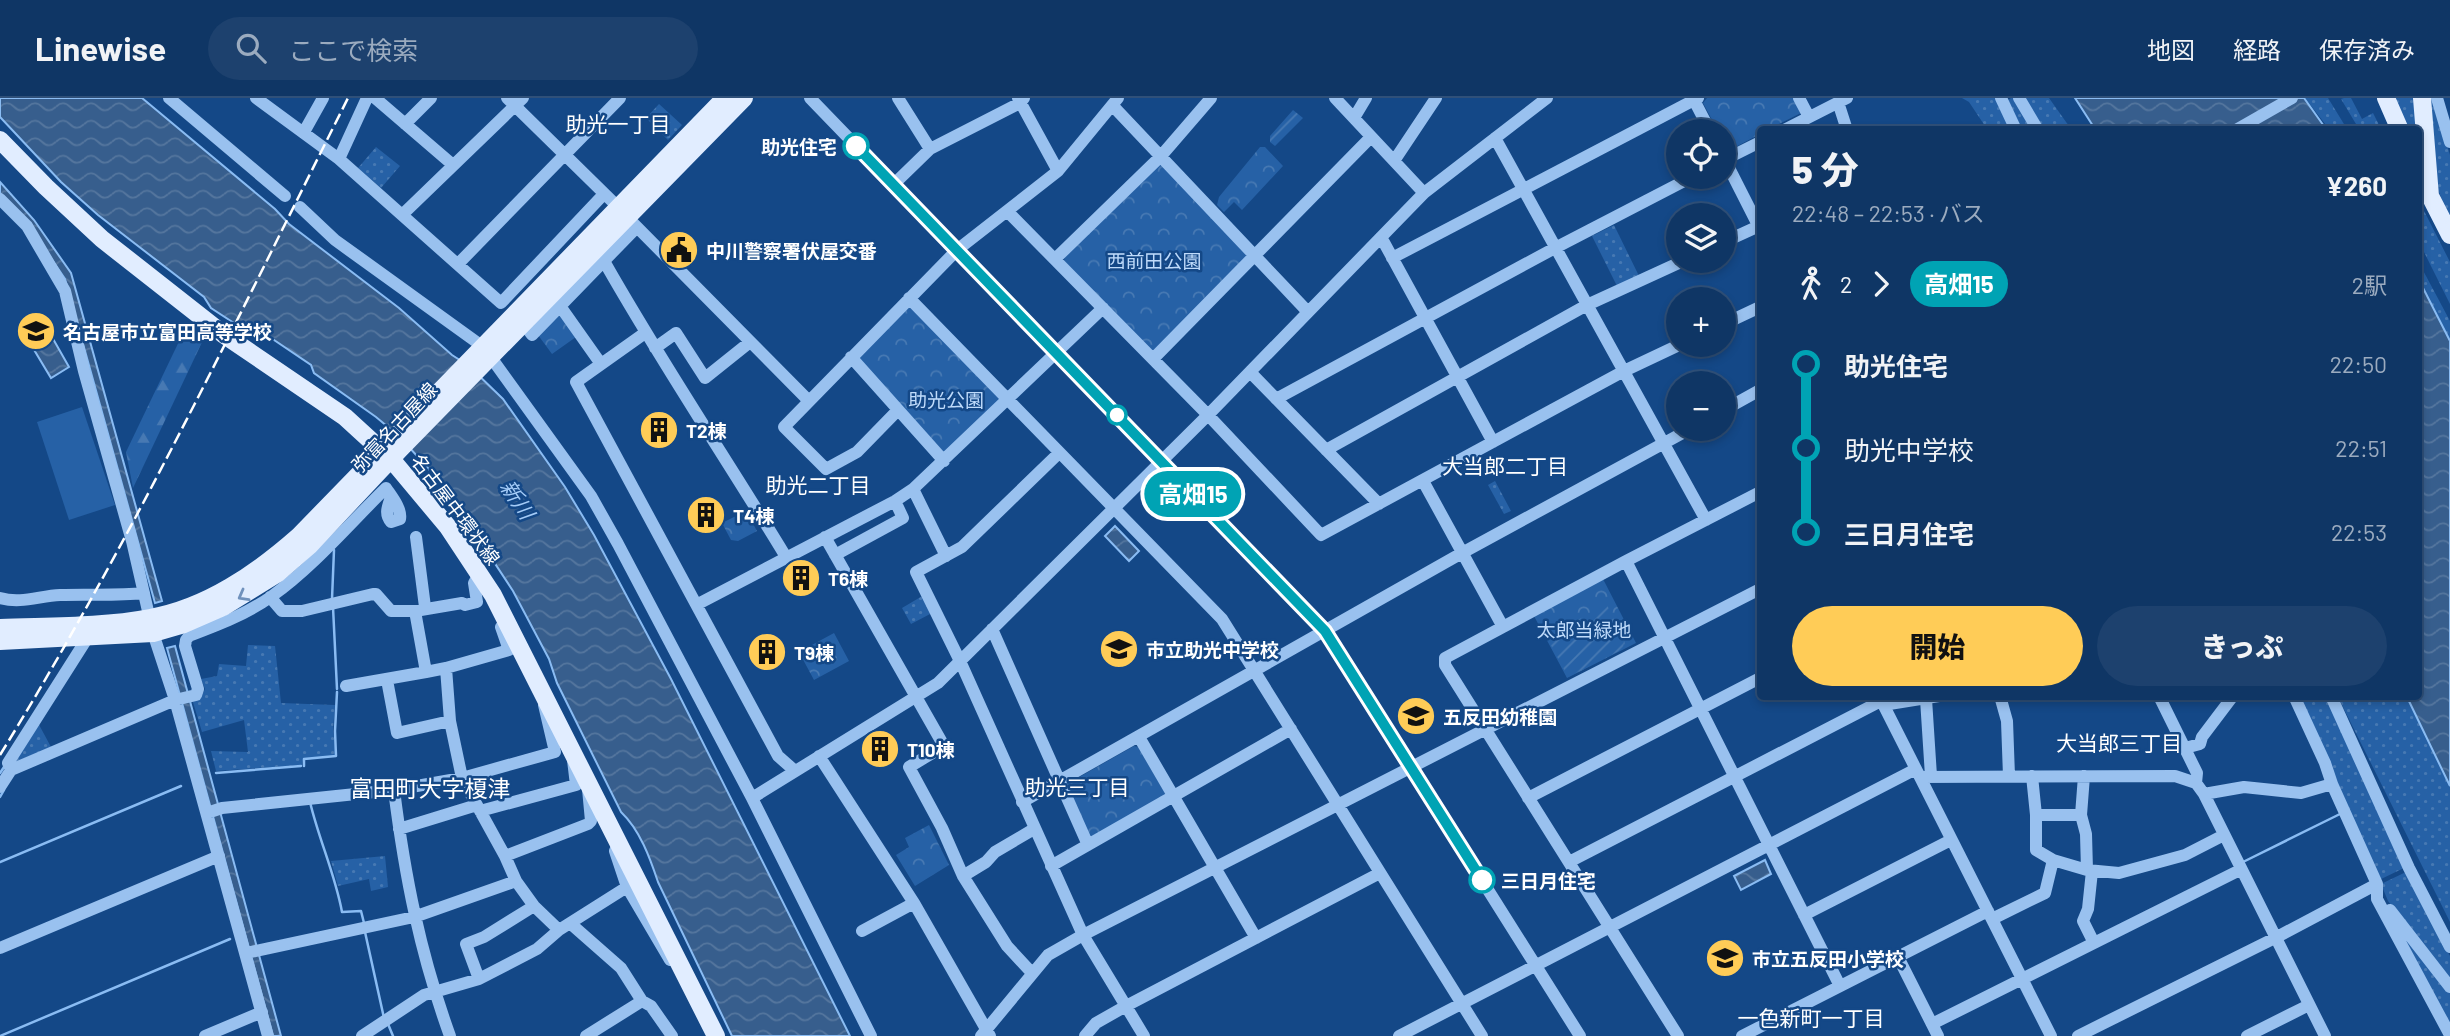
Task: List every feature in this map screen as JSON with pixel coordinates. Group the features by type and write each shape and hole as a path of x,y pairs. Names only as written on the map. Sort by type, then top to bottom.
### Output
{"main road":[{"name":"弥富名古屋線","path":"627,217 725,98"},
{"name":"弥富名古屋線","path":"0,628 184,624 223,607 278,573 309,546 391,450 481,357 627,217 744,98"},
{"path":"2386,98 2398,126"},
{"path":"2422,98 2430,196"},
{"name":"名古屋中環状線","path":"0,140 102,239 223,334 391,450 480,572 548,699 716,1036"},
{"path":"2422,179 2450,235"},
{"name":"弥富名古屋線","path":"0,641 88,637 151,626"}],"street":[{"path":"169,98 285,196"},
{"path":"256,98 339,159 502,304 603,195"},
{"path":"304,132 323,98"},
{"path":"339,159 367,98"},
{"path":"375,98 453,165"},
{"path":"405,124 430,98"},
{"path":"458,264 620,98"},
{"path":"898,98 930,149"},
{"path":"1055,259 1161,156 1211,98"},
{"path":"1335,98 1424,193"},
{"path":"1354,118 1366,98"},
{"path":"1394,161 1436,98"},
{"path":"1799,98 1809,117"},
{"path":"2001,98 2014,126"},
{"path":"2019,98 2036,126"},
{"path":"2243,126 2292,98"},
{"path":"2437,98 2450,142"},
{"path":"815,99 1325,631 1580,1036"},
{"path":"752,798 938,683 1208,415 1424,193 1542,99"},
{"path":"1392,258 1695,99 1704,119"},
{"path":"894,184 930,149 1021,100 1058,171"},
{"path":"1792,126 1842,100 1846,126"},
{"path":"403,214 515,101 603,195 809,401"},
{"path":"898,410 857,452 826,469 784,427 957,250 1058,171 1115,102 1161,156 1308,313"},
{"path":"1153,359 1371,136"},
{"path":"1494,138 1706,520"},
{"path":"1736,154 1757,144"},
{"path":"1736,182 1757,221"},
{"path":"1276,399 1669,189"},
{"path":"0,199 27,226 65,291 151,626 182,699 213,810 219,856 252,951 268,1036"},
{"path":"300,207 335,240 481,357 590,496 645,593 752,798 871,1036"},
{"path":"1007,211 1208,415 1321,536 1624,371 1666,351"},
{"path":"529,331 533,335 604,261 627,217"},
{"path":"1736,237 1757,228"},
{"path":"1381,237 1493,442"},
{"path":"604,261 645,332 786,557"},
{"path":"1326,450 1587,305 1666,269"},
{"path":"909,298 1222,619 1482,1036"},
{"path":"560,306 601,364"},
{"path":"1736,318 1757,308"},
{"path":"698,604 913,489 1103,309"},
{"path":"645,332 576,382 778,756 795,771"},
{"path":"655,348 676,333 705,378 750,342"},
{"path":"851,358 944,461"},
{"path":"1250,372 1379,504"},
{"path":"1736,403 1757,392"},
{"path":"1022,802 1462,553 1668,441"},
{"path":"1059,453 962,547 916,572 960,661 1083,935 1144,1036"},
{"path":"1423,481 1503,627"},
{"path":"0,787 11,770 196,695 198,689 186,640 189,636 223,623 270,597 290,582 386,488 391,497"},
{"path":"913,489 946,556"},
{"path":"1678,1036 1485,730 1445,664 1445,658 1757,494"},
{"path":"835,555 903,518 895,501"},
{"path":"416,537 426,672"},
{"path":"825,537 944,746 909,767 964,876 1007,946 1032,973"},
{"path":"1626,561 1840,986"},
{"path":"270,597 282,611 302,611 373,594 391,611 420,609 477,602 474,583 480,572"},
{"path":"346,686 426,672 509,650 480,572"},
{"path":"819,756 915,904 986,1034 1048,955 1757,591"},
{"path":"0,598 23,601 46,596 144,593"},
{"path":"992,629 1088,845"},
{"path":"11,770 8,763 88,637"},
{"path":"446,667 450,721 462,778 516,881 534,906 621,968 642,1001 651,1006 672,1036"},
{"path":"387,680 397,733 450,721"},
{"path":"1528,798 1757,680"},
{"path":"213,810 394,790 462,778 555,752 543,706 548,699"},
{"path":"1922,774 1933,700"},
{"path":"2004,700 2009,776"},
{"path":"2161,700 2197,773 2196,783"},
{"path":"2185,748 2200,744 2202,737 2230,700"},
{"path":"2296,700 2377,884 2377,899 2450,1035"},
{"path":"2333,700 2409,868 2450,947"},
{"path":"1569,863 1881,701 1922,774 1951,840 2051,1036"},
{"path":"1051,866 1291,729"},
{"path":"1139,737 1256,938"},
{"path":"399,829 576,785 572,764 575,753"},
{"path":"1399,1036 1769,846 1922,774 2180,777 2196,783 2204,794 2325,1036"},
{"path":"2032,776 2036,850 2053,860 2090,870 2119,873 2178,857 2224,835"},
{"path":"2084,776 2081,815 2090,870 2088,909 2083,922 2094,943"},
{"path":"505,856 588,824 591,821 587,791 590,784"},
{"path":"2204,794 2244,787 2301,793 2332,784"},
{"path":"394,790 414,917 450,1036"},
{"path":"2036,815 2081,815"},
{"path":"964,876 986,862 995,852 1034,829"},
{"path":"1804,915 1951,840"},
{"path":"619,842 615,851 627,887 656,940 680,974 687,979"},
{"path":"0,948 219,856"},
{"path":"1742,1036 1898,957 2045,893 2053,860"},
{"path":"1932,1024 2240,870"},
{"path":"1085,1036 1096,1023 1126,1006 1380,873"},
{"path":"252,951 414,917 516,881"},
{"path":"2078,1036 2276,938 2377,884"},
{"path":"362,1036 412,1002 479,979 537,949 565,927 627,887"},
{"path":"2377,899 2385,903 2450,987"},
{"path":"862,931 915,904"},
{"path":"479,979 466,944 484,937 534,906"},
{"path":"1898,957 1938,1036"},
{"path":"587,1036 642,1001"},
{"path":"2247,1036 2309,1004"},
{"path":"205,1036 262,1012"}],"green space":[{"path":"1707,98 1796,98 1801,113 1775,126 1757,126 1757,136 1736,147 1736,119 1712,119 1703,103"},
{"path":"1962,98 1997,98 2010,126 1985,126 1969,102"},
{"path":"2015,98 2031,126 2020,126 2008,100"},
{"path":"2025,98 2049,98 2069,126 2042,126"},
{"path":"2305,98 2328,98 2345,126 2327,126"},
{"path":"2351,98 2362,119 2373,113 2380,126 2357,126 2341,99"},
{"path":"2390,98 2414,98 2417,126 2403,126"},
{"path":"2426,98 2433,98 2450,155 2450,221 2435,182"},
{"path":"659,104 682,125 668,140 646,118"},
{"path":"1293,110 1303,118 1275,146 1270,142 1270,136"},
{"path":"376,147 400,166 381,188 358,168"},
{"path":"1260,147 1265,147 1283,166 1242,210 1234,202 1224,212 1217,205 1219,197"},
{"name":"西前田公園","path":"1158,165 1164,165 1246,254 1246,258 1158,349 1150,351 1064,261 1065,256"},
{"path":"2422,207 2450,262 2450,304 2422,248"},
{"path":"1614,225 1639,276 1617,286 1592,236"},
{"path":"2422,268 2450,321 2450,341 2422,286"},
{"name":"助光公園","path":"907,308 912,308 999,398 1000,403 944,452 860,361 860,355"},
{"path":"560,314 576,337 552,354 538,335"},
{"path":"185,329 204,338 133,488 126,452"},
{"path":"82,407 115,505 69,520 37,422"},
{"path":"1495,481 1511,511 1504,514 1488,485"},
{"path":"746,511 757,531 738,541 731,540 722,523"},
{"name":"太郎当緑地","path":"1603,579 1636,643 1567,678 1534,616"},
{"path":"924,595 932,613 911,624 902,608"},
{"path":"1607,605 1624,641 1623,649 1568,677 1546,636"},
{"path":"834,633 849,661 814,680 799,652"},
{"path":"248,645 275,646 281,703 335,705 333,730 336,756 303,760 302,765 216,771 211,751 248,752 244,720 202,732 192,699 201,697 205,689 201,679 217,676 219,664 246,666"},
{"path":"2300,700 2327,700 2404,868 2379,880"},
{"path":"2339,700 2408,700 2450,786 2450,922"},
{"path":"37,721 51,747 13,763"},
{"path":"1134,746 1138,747 1165,796 1092,838 1087,836 1067,784"},
{"path":"929,825 949,865 915,886 896,855 909,847 905,838"},
{"path":"385,856 388,887 371,891 369,879 338,886 331,861"},
{"path":"2406,872 2450,956 2450,983 2388,901 2381,884"},
{"path":"2394,919 2450,992 2450,1026"}],"water":[{"name":"新川","path":"0,98 142,98 275,209 289,224 399,308 452,355 469,366 503,399 565,487 594,535 671,679 850,1036 732,1036 658,882 644,845 621,812 557,683 549,659 513,591 444,486 400,437 314,373 311,365 271,338 257,338 211,308 204,297 98,215 61,182 0,117"},
{"path":"2075,98 2304,98 2324,126 2093,126"},
{"path":"0,182 34,220 71,273 162,601 155,603 65,279 28,224 0,193"},
{"path":"2422,286 2450,341 2450,786 2408,700 2422,700"},
{"path":"52,337 69,367 51,378 33,348"},
{"path":"1115,526 1139,551 1129,561 1105,536"},
{"path":"175,646 281,1036 273,1036 167,648"},
{"path":"1765,860 1771,874 1741,890 1734,876"}],"waterway":[{"path":"332,599 334,550"},
{"path":"333,607 337,689"},
{"path":"304,766 304,759 336,756 337,692"},
{"path":"216,773 301,766"},
{"path":"0,773 4,767"},
{"path":"0,862 181,786"},
{"path":"0,797 4,790"},
{"path":"310,802 342,912 361,911 364,923"},
{"path":"2243,862 2340,814"},
{"path":"365,932 384,1018"},
{"path":"0,1036 230,939"},
{"path":"388,1024 393,1036"}],"railway":[{"path":"0,755 138,513 348,98"}],"bus line":[{"name":"高畑15","path":"856,146 1325,631 1482,880"}],"place":[{"name":"助光住宅","path":"856,146"},
{"name":"中川警察署伏屋交番","path":"679,250"},
{"name":"名古屋市立富田高等学校","path":"36,331"},
{"name":"T2棟","path":"659,430"},
{"name":"T4棟","path":"706,515"},
{"name":"T6棟","path":"801,578"},
{"name":"市立助光中学校","path":"1119,649"},
{"name":"T9棟","path":"767,652"},
{"name":"五反田幼稚園","path":"1416,716"},
{"name":"T10棟","path":"880,749"},
{"name":"三日月住宅","path":"1482,880"},
{"name":"市立五反田小学校","path":"1725,958"}],"district":[{"name":"助光一丁目","path":"618,123"},
{"name":"大当郎二丁目","path":"1505,465"},
{"name":"助光二丁目","path":"818,484"},
{"name":"大当郎三丁目","path":"2119,742"},
{"name":"助光三丁目","path":"1077,786"},
{"name":"富田町大字榎津","path":"430,788"},
{"name":"一色新町一丁目","path":"1811,1017"}]}
